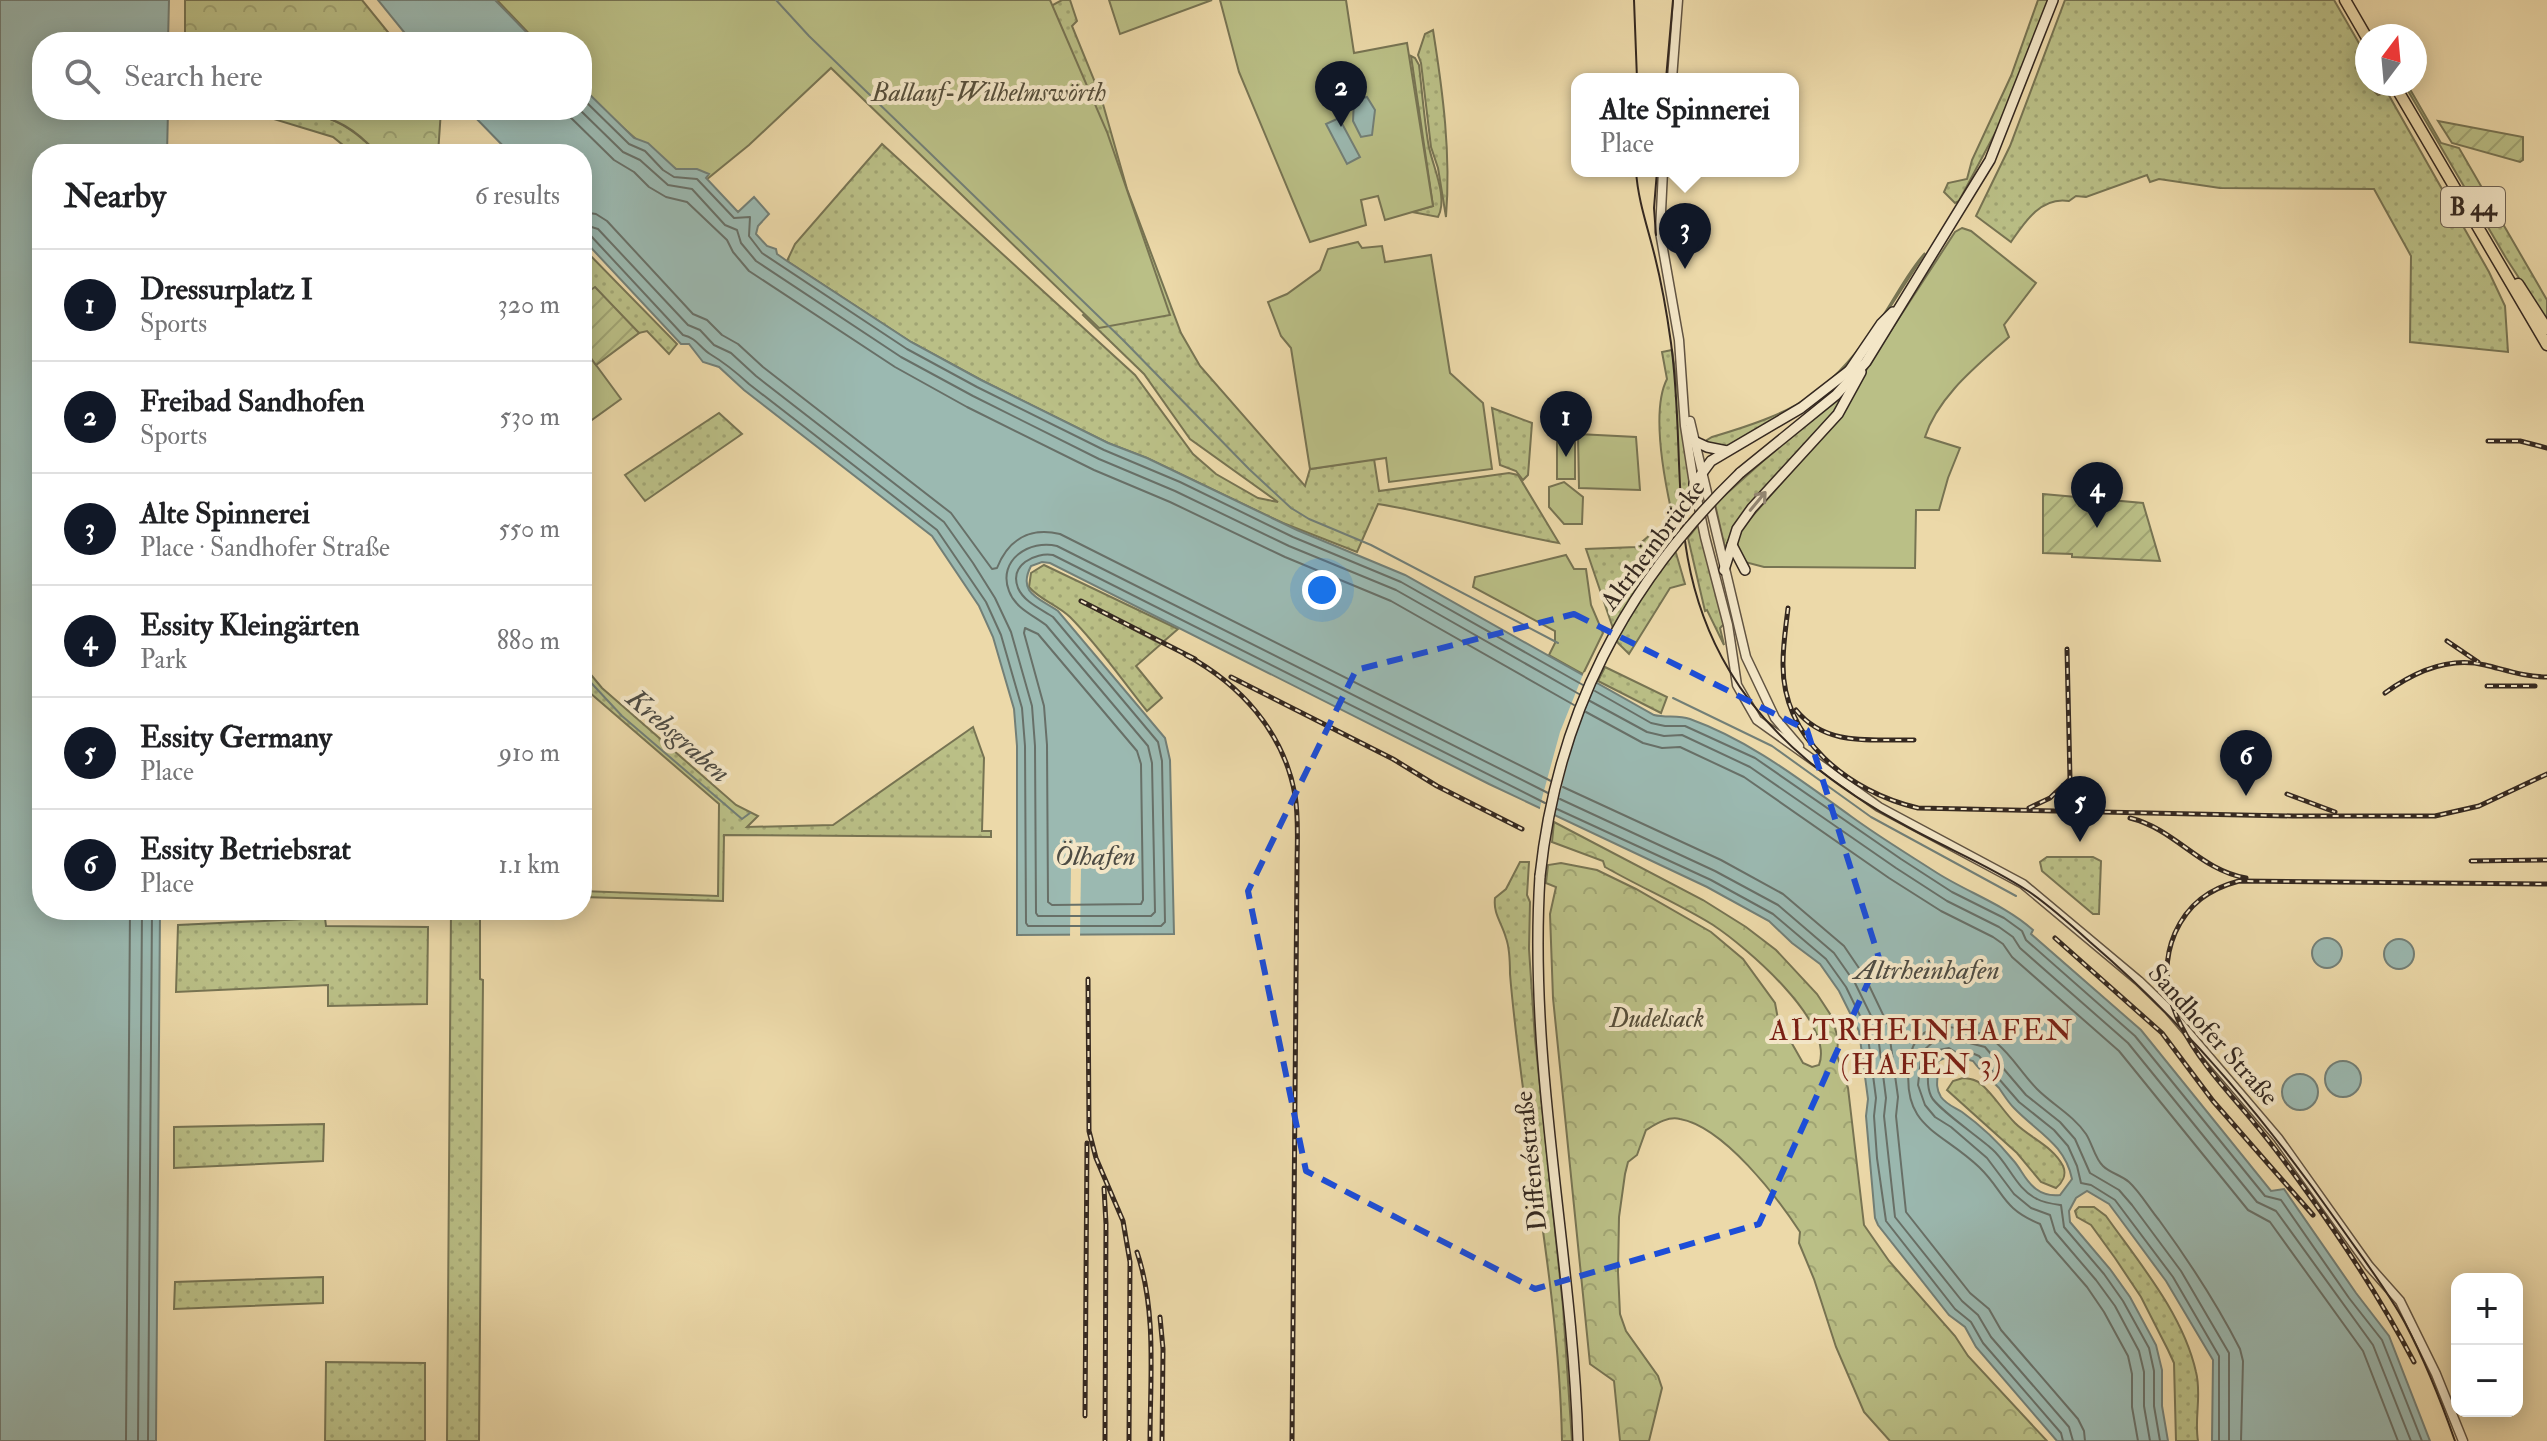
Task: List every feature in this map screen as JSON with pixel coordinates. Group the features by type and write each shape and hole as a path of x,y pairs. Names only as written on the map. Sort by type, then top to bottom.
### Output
{"main road":[{"path":"1719,571 1737,529 1752,508 1838,414 1900,304 1990,160 2053,0"},
{"path":"2345,0 2359,24"},
{"path":"2352,0 2366,24"},
{"name":"B 44","path":"2401,96 2547,345"},
{"name":"B 44","path":"2408,96 2547,329"},
{"path":"1819,407 1850,370 1881,324 1900,304"},
{"path":"1819,407 1836,395 1866,362"},
{"path":"1694,484 1711,461 1801,408 1850,370"},
{"name":"Altrheinbrücke","path":"1540,876 1561,759 1591,677 1616,628 1649,577 1692,522 1740,473 1819,407"},
{"path":"1694,441 1727,451"},
{"path":"1731,543 1745,570"},
{"name":"Diffenéstraße","path":"1540,876 1537,939 1540,1024 1575,1378 1578,1441"}],"street":[{"path":"1672,73 1678,0"},
{"name":"Sandhofer Straße","path":"1663,177 1660,221 1663,254 1679,340 1686,405 1719,571 1737,685 1747,705 1757,720 1894,816 2023,884 2168,1009 2278,1138 2369,1266 2400,1301 2436,1374 2463,1441"},
{"name":"Sandhofer Straße","path":"1686,405 1685,426 1694,484 1746,657 1762,693 1785,731 1820,765"}],"highlighted area":[{"path":"1574,614 1807,730 1879,958 1759,1224 1535,1289 1306,1171 1248,891 1356,670"}],"green space":[{"path":"185,0 362,0 388,32 185,32"},
{"name":"Ballauf-Wilhelmswörth","path":"497,0 1050,0 1107,132 1170,315 1099,328 831,68 749,145 701,184 668,164 592,98 592,32 527,32"},
{"path":"1062,0 1070,0 1077,21 1072,26 1101,97 1127,189 1181,333 1200,366 1305,486 1310,469 1374,459 1379,491 1509,473 1518,475 1559,543 1378,504 1357,552 1283,523 1147,458 1108,443 981,380 911,342 787,261 795,244 882,144 1135,375 1193,454 1216,474 1258,498 1278,502 1190,439 1144,374 1083,315 1093,306 1049,7"},
{"path":"1109,0 1212,0 1120,34"},
{"path":"1220,0 1346,0 1354,53 1407,43 1433,206 1385,220 1378,196 1361,200 1366,225 1310,242 1239,72"},
{"path":"2038,0 2049,0 2001,122 1959,201 1955,203 1944,192 1948,183 1967,179 1972,160 2011,76"},
{"path":"2065,0 2334,0 2355,36 2355,96 2389,96 2505,306 2508,352 2410,342 2411,256 2374,189 2220,188 2159,179 2150,182 2147,175 2086,197 2076,196 2069,201 2050,203 2034,212 2011,242 1976,216 2010,146"},
{"path":"1433,30 1445,124 1446,217 1438,168 1431,147 1418,55 1425,34"},
{"path":"1411,56 1419,65 1428,142 1442,200 1438,217 1412,212 1433,206"},
{"path":"2411,96 2414,96 2441,143 2459,148 2547,300 2547,321 2506,258"},
{"path":"277,120 333,120 368,144 342,144 333,137"},
{"path":"332,120 440,120 439,144 368,144"},
{"path":"2438,121 2523,137 2523,160 2520,162 2452,143"},
{"path":"1962,228 1971,231 2036,283 2004,325 2009,337 1960,382 1931,422 1925,437 1960,448 1939,510 1916,510 1915,568 1764,567 1741,561 1736,540 1742,528 1842,414 1873,358 1955,232"},
{"path":"1358,242 1362,248 1382,246 1385,262 1431,255 1450,373 1483,403 1492,469 1389,482 1386,458 1310,469 1291,348 1281,336 1268,302 1287,294 1320,270 1328,249"},
{"path":"1925,253 1865,346 1824,389 1793,411 1735,443 1723,448 1708,445 1707,440 1712,437 1770,418 1792,407 1830,381 1865,341"},
{"path":"592,257 677,344 669,354 647,331 639,333 595,288 592,290"},
{"path":"595,287 639,333 596,365 592,360 592,289"},
{"path":"1672,350 1694,504 1675,527 1664,472 1660,430 1662,393 1667,379 1662,352"},
{"path":"592,360 621,399 592,420"},
{"path":"1856,378 1832,417 1734,528 1725,548 1715,504"},
{"path":"1492,408 1532,423 1528,475 1523,480 1516,471 1500,465"},
{"path":"719,413 742,434 645,501 625,475"},
{"path":"1578,434 1636,437 1640,490 1579,488"},
{"path":"1557,435 1575,436 1575,479 1557,479"},
{"path":"1564,482 1583,497 1582,524 1564,524 1549,507 1549,487"},
{"path":"2043,494 2143,503 2160,561 2043,553"},
{"path":"1699,524 1724,624 1720,628 1724,645 1705,611 1688,538"},
{"path":"1651,534 1676,553 1685,584 1670,588 1629,654 1618,643 1586,549 1636,547"},
{"path":"1566,555 1574,569 1586,569 1591,605 1603,633 1583,674 1549,655 1555,643 1555,631 1473,587 1475,577"},
{"path":"1044,565 1178,629 1163,642 1081,602 1161,644 1136,666 1162,698 1147,711 1080,628 1029,587 1031,573"},
{"path":"1605,667 1667,697 1661,713 1598,681"},
{"path":"592,676 736,805 758,816 747,827 833,825 973,727 984,758 982,831 991,831 991,837 724,835 723,901 592,897 592,891 718,896 719,804 592,695"},
{"name":"Dudelsack","path":"1554,822 1703,900 1746,927 1776,950 1817,994 1832,1017 1838,1039 1837,1055 1848,1088 1864,1225 1889,1261 1955,1336 1968,1356 2047,1441 1890,1441 1864,1412 1836,1347 1799,1243 1800,1232 1764,1183 1731,1149 1697,1125 1676,1118 1662,1121 1646,1130 1637,1155 1628,1162 1625,1174 1619,1217 1620,1314 1626,1331 1658,1376 1662,1388 1649,1441 1620,1441 1614,1381 1590,1364 1553,998 1550,914 1556,887 1546,883 1548,865 1561,863 1597,870 1711,932 1743,959 1775,1003 1778,1019 1803,1063 1812,1067 1819,1065 1820,1048 1814,1028 1801,1007 1745,950 1713,925 1605,867 1603,861 1552,842"},
{"path":"2047,857 2093,857 2101,861 2099,914 2093,914 2042,871 2040,862"},
{"path":"1520,862 1529,862 1527,895 1530,902 1529,949 1535,1039 1563,1307 1572,1441 1562,1441 1548,1265 1523,1091 1509,951 1495,904 1495,898 1506,889"},
{"path":"325,920 326,926 428,927 427,1004 328,1006 328,985 176,992 178,925"},
{"path":"451,920 480,920 480,979 483,980 479,1441 447,1441"},
{"path":"1963,1078 1981,1084 2015,1123 2059,1159 2064,1173 2056,1188 2041,1182 2017,1153 1947,1090 1953,1081"},
{"path":"324,1124 323,1161 174,1168 174,1127"},
{"path":"2079,1207 2094,1207 2106,1216 2171,1310 2190,1351 2198,1381 2198,1441 2176,1441 2174,1363 2141,1297 2091,1225 2077,1217 2075,1211"},
{"path":"323,1277 323,1303 174,1309 175,1282"},
{"path":"326,1362 425,1363 425,1441 325,1441"}],"water":[{"path":"0,0 169,0 168,32 32,32 32,120 168,120 167,144 32,144 32,920 160,920 156,1441 0,1441"},
{"path":"378,0 495,0 526,32 404,32"},
{"name":"Altrheinhafen","path":"592,97 634,138 648,143 676,169 697,169 709,174 706,178 738,212 754,197 769,214 758,226 756,234 767,246 776,249 777,254 787,261 911,342 1108,443 1147,458 1297,530 1405,575 1654,715 1690,719 1734,738 1934,871 2022,921 2033,930 2031,934 2141,1030 2271,1191 2284,1189 2389,1336 2430,1441 2212,1441 2213,1360 2166,1281 2118,1216 2109,1204 2087,1191 2076,1198 2069,1211 2070,1222 2130,1297 2156,1345 2162,1370 2162,1406 2168,1441 2057,1441 1976,1347 1965,1327 1949,1315 1878,1225 1859,1031 1839,991 1820,964 1769,921 1707,887 1489,784 1050,563 1042,562 1031,566 1027,575 1028,589 1058,611 1165,738 1170,760 1174,934 1017,935 1017,746 1014,709 993,637 979,606 932,536 744,390 719,367 703,362 689,344 681,344 592,249 592,144 501,144 478,120 592,120","holes":["1949,1056 1957,1061 1973,1061 2014,1108 2057,1147 2072,1179 2060,1195 2048,1195 2036,1189 1989,1134 1941,1097 1937,1084 1938,1061"]},
{"path":"1367,97 1375,110 1372,135 1361,137 1353,121 1354,100"},
{"path":"1339,118 1360,157 1347,164 1326,124"},
{"path":"2327,938 2338,942 2342,953 2338,964 2327,968 2316,964 2312,953 2316,942"},
{"path":"2399,939 2410,943 2414,954 2410,965 2399,969 2388,965 2384,954 2388,943"},
{"path":"2343,1061 2356,1066 2361,1079 2356,1092 2343,1097 2330,1092 2325,1079 2330,1066"},
{"path":"2300,1074 2313,1079 2318,1092 2313,1105 2300,1110 2287,1105 2282,1092 2287,1079"}],"pier":[{"path":"1584,672 1597,679 1575,735 1553,820 1539,813 1542,798 1560,732"},
{"path":"1071,868 1081,868 1080,938 1070,939"}],"waterway":[{"path":"776,0 809,36 1123,340 1291,508 1309,519 1371,545 1558,643"},
{"name":"Krebsgraben","path":"592,684 622,716 742,819 750,813"},
{"path":"1673,698 1772,746 1871,817 2016,896"}],"tram line":[{"path":"1634,0 1637,73"},
{"path":"1667,73 1673,0"},
{"path":"1637,177 1671,343 1686,550 1695,590 1709,629 1745,695 1785,740 1857,797 2036,897 2125,973 2192,1040 2282,1147 2382,1285 2419,1352 2455,1441"},
{"path":"1656,235 1657,177"}],"railway":[{"path":"2488,441 2520,441 2547,448"},
{"path":"1081,601 1195,659"},
{"path":"1788,608 1783,656 1786,690 1794,715 1807,738 1824,758 1845,775 1892,800 1918,808 2435,816 2479,806 2547,774"},
{"path":"2447,641 2478,662"},
{"path":"2029,808 2050,798 2070,779 2067,649"},
{"path":"1186,655 1224,680 1257,712 1281,751 1295,795 1298,832 1292,1441"},
{"path":"2385,693 2408,678 2445,664 2471,663 2547,677"},
{"path":"1231,677 1522,829"},
{"path":"2487,686 2535,686"},
{"path":"1796,710 1808,722 1835,735 1866,740 1914,740"},
{"path":"2287,794 2335,812"},
{"path":"2130,818 2161,831 2215,867 2246,878"},
{"path":"2471,861 2547,860"},
{"path":"2414,1362 2377,1297 2322,1212 2200,1057 2186,1034 2174,1010 2168,985 2168,960 2175,933 2186,914 2201,899 2218,888 2239,881 2547,884"},
{"path":"2055,938 2162,1033 2213,1101 2313,1215"},
{"path":"1088,979 1089,1131 1096,1158 1123,1221 1130,1262 1129,1441"},
{"path":"1085,1416 1087,1143"},
{"path":"1104,1188 1105,1441"},
{"path":"1137,1252 1150,1322 1150,1441"},
{"path":"1160,1317 1163,1349 1162,1441"}],"place":[{"name":"Freibad Sandhofen","path":"1341,127"},
{"name":"Alte Spinnerei","path":"1685,269"},
{"name":"Dressurplatz I","path":"1566,457"},
{"name":"Essity Kleingärten","path":"2097,528"},
{"name":"Essity Betriebsrat","path":"2246,796"},
{"name":"Essity Germany","path":"2080,842"}],"district":[{"name":"ALTRHEINHAFEN (HAFEN 3)","path":"1922,1047"}],"water label":[{"name":"Ölhafen","path":"1095,856"}]}
